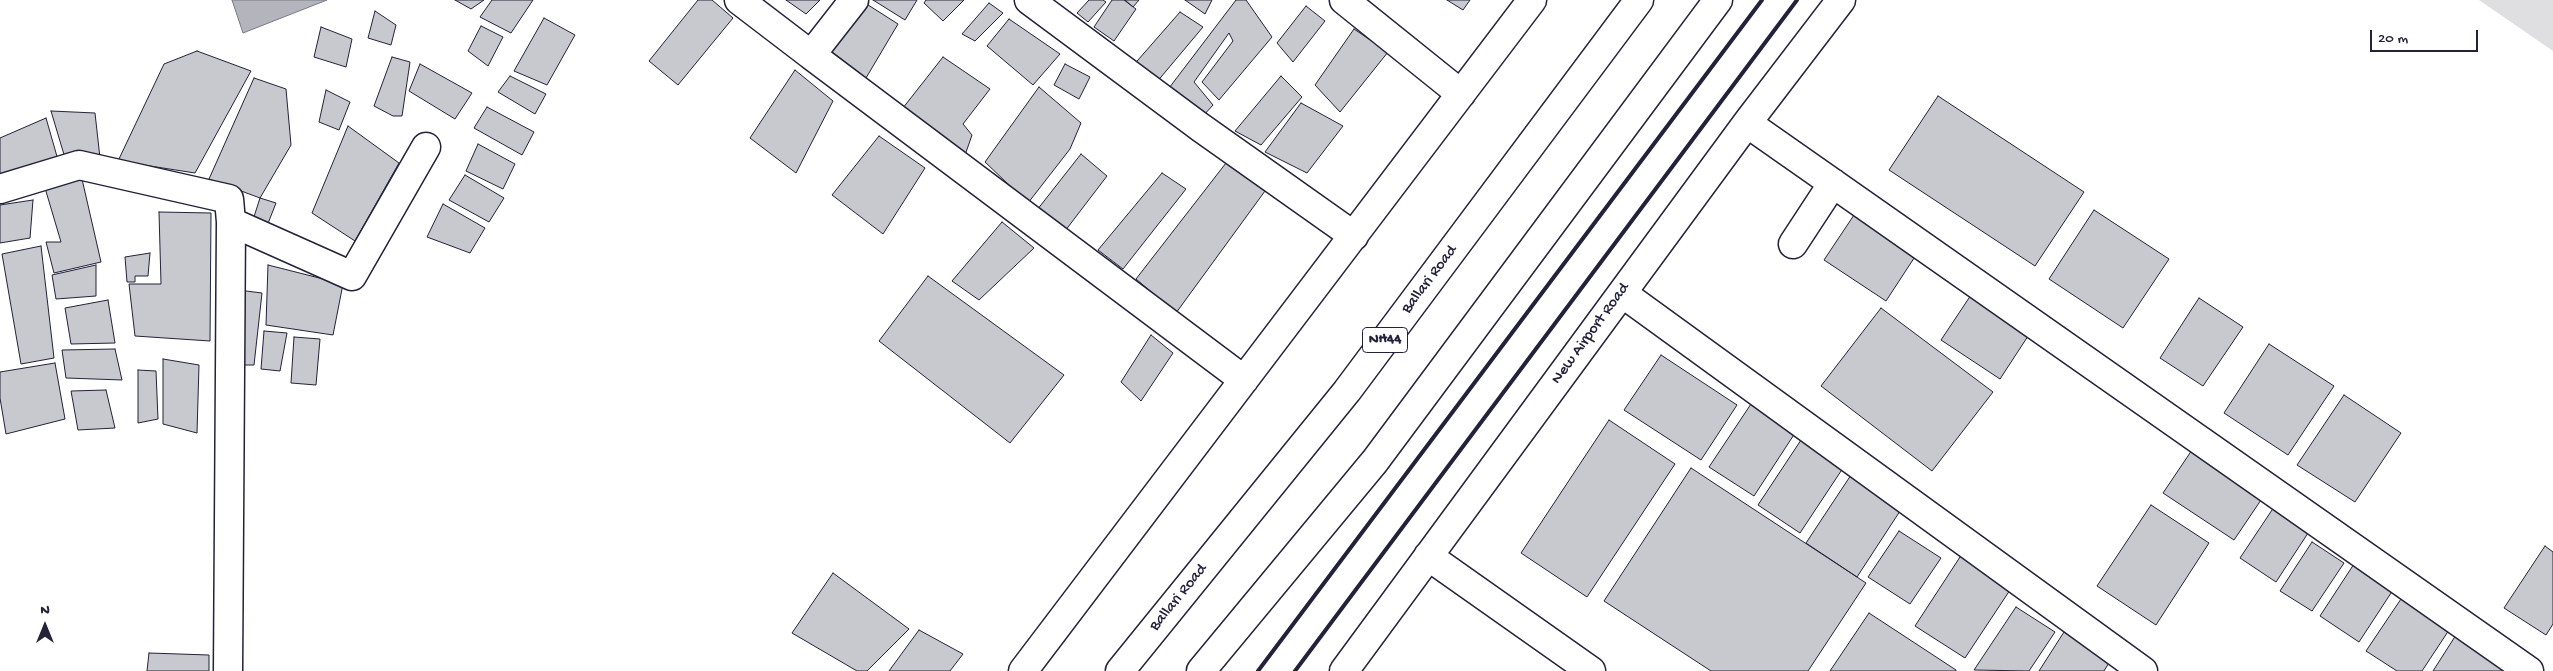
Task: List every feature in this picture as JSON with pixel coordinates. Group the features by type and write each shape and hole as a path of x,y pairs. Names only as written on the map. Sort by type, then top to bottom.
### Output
{"main road":[{"path":"739,0 1244,380"},
{"path":"811,55 854,0"},
{"path":"1030,0 1200,128 1354,236"},
{"path":"1344,0 1461,94"},
{"path":"1023,671 1532,0"},
{"name":"Ballari Road","path":"1120,671 1347,391 1639,0"},
{"path":"1201,671 1375,461 1718,0"},
{"name":"New Airport Road","path":"1344,671 1747,123 1841,0"},
{"path":"1747,123 2529,671"},
{"path":"231,222 352,276 426,147"},
{"path":"0,189 79,165 229,199 231,222 228,671"},
{"path":"1794,244 1833,184"},
{"path":"1622,292 2143,671"},
{"path":"1428,556 1590,671"}],"shaded area":[{"path":"232,0 327,0 243,33"},
{"path":"2479,0 2553,0 2553,51"}],"building":[{"path":"455,0 484,0 471,9"},
{"path":"492,0 533,0 511,33 480,17"},
{"path":"698,0 712,0 733,18 678,85 649,61"},
{"path":"786,0 820,0 806,14"},
{"path":"873,0 917,0 905,20"},
{"path":"926,0 964,0 943,21 924,3"},
{"path":"1089,0 1103,0 1106,2 1088,22 1077,13"},
{"path":"1112,0 1124,0 1136,9 1114,41 1094,27"},
{"path":"1125,0 1139,0 1133,7"},
{"path":"1185,0 1212,0 1205,14"},
{"path":"1236,0 1246,0 1272,37 1219,100 1202,82 1233,41 1229,33 1194,82 1213,105 1203,116 1166,92"},
{"path":"1447,0 1470,0 1463,10"},
{"path":"865,3 898,24 866,78 831,51"},
{"path":"989,3 1003,13 975,41 962,34"},
{"path":"1306,6 1325,21 1293,62 1277,43"},
{"path":"375,11 396,25 391,45 368,38"},
{"path":"1180,12 1203,27 1156,83 1131,68"},
{"path":"544,18 575,35 547,85 514,71"},
{"path":"1009,19 1060,54 1033,85 987,46"},
{"path":"481,26 503,37 488,66 468,51"},
{"path":"321,27 352,39 346,67 314,57"},
{"path":"1354,29 1388,52 1340,112 1315,85"},
{"path":"197,51 251,71 195,173 118,161 164,64"},
{"path":"392,57 410,62 402,116 393,116 374,106"},
{"path":"943,57 990,89 963,124 972,135 964,158 899,113"},
{"path":"420,64 472,93 455,119 409,91"},
{"path":"1065,64 1090,77 1079,99 1054,85"},
{"path":"795,70 833,101 796,173 750,138"},
{"path":"510,76 546,94 535,114 498,92"},
{"path":"1281,76 1302,97 1261,145 1235,131"},
{"path":"254,78 286,89 291,145 260,198 209,179"},
{"path":"1039,87 1081,123 1070,149 1028,203 985,162"},
{"path":"326,90 350,102 339,130 319,122"},
{"path":"1938,96 2084,192 2035,266 1889,170"},
{"path":"1301,103 1343,126 1307,173 1265,152"},
{"path":"487,107 534,132 522,155 474,128"},
{"path":"51,111 95,113 100,158 65,158"},
{"path":"46,118 58,160 0,178 0,138"},
{"path":"348,126 399,163 355,241 312,213"},
{"path":"879,136 925,168 883,234 832,195"},
{"path":"478,144 515,164 503,189 466,171"},
{"path":"1081,154 1107,176 1065,231 1037,210"},
{"path":"1226,163 1265,191 1176,313 1136,279"},
{"path":"1162,173 1186,189 1123,269 1098,250"},
{"path":"465,175 504,198 489,222 449,200"},
{"path":"82,179 101,262 54,273 46,242 61,242 45,188"},
{"path":"260,198 276,203 267,226 252,223"},
{"path":"33,200 30,238 0,243 0,205"},
{"path":"443,204 485,228 470,253 427,237"},
{"path":"1858,209 1920,249 1886,301 1824,260"},
{"path":"2094,210 2169,259 2123,328 2049,279"},
{"path":"159,212 211,213 210,341 135,336 129,284 161,284"},
{"path":"1002,222 1034,248 979,300 952,281"},
{"path":"41,246 54,358 21,364 2,254"},
{"path":"150,253 148,276 135,276 135,282 127,282 125,257"},
{"path":"96,265 96,296 56,299 52,275"},
{"path":"268,265 343,284 333,335 266,325"},
{"path":"928,276 1064,375 1010,443 879,341"},
{"path":"238,290 262,293 254,365 234,365"},
{"path":"1973,292 2032,330 2000,379 1941,340"},
{"path":"2199,298 2243,327 2203,386 2160,358"},
{"path":"108,300 115,343 71,344 65,308"},
{"path":"1881,308 1993,392 1932,471 1821,386"},
{"path":"264,331 287,333 280,371 261,369"},
{"path":"1151,335 1173,353 1141,401 1121,382"},
{"path":"294,337 320,339 316,385 291,383"},
{"path":"2269,344 2334,386 2288,455 2224,413"},
{"path":"115,349 122,380 66,378 62,350"},
{"path":"1661,355 1737,405 1701,460 1624,410"},
{"path":"163,359 199,365 197,433 163,424"},
{"path":"55,363 65,419 6,434 0,398 0,372"},
{"path":"138,370 156,371 158,419 138,423"},
{"path":"106,390 115,428 78,430 71,391"},
{"path":"2344,395 2401,433 2355,502 2297,465"},
{"path":"1753,401 1797,430 1754,496 1709,467"},
{"path":"1609,420 1675,464 1587,597 1521,553"},
{"path":"1803,437 1845,465 1800,533 1758,505"},
{"path":"2194,447 2265,494 2234,540 2163,493"},
{"path":"1691,468 1866,583 1808,671 1711,671 1604,601"},
{"path":"1851,475 1902,508 1857,577 1806,543"},
{"path":"2151,505 2209,543 2156,625 2097,586"},
{"path":"2274,507 2310,530 2276,582 2240,558"},
{"path":"1899,531 1941,558 1910,604 1868,577"},
{"path":"2312,542 2344,563 2312,611 2280,591"},
{"path":"2545,546 2553,552 2553,624 2546,635 2504,608"},
{"path":"1962,554 2012,587 1965,658 1915,626"},
{"path":"2354,564 2393,590 2359,642 2320,616"},
{"path":"833,573 909,629 867,671 857,671 792,633"},
{"path":"2403,596 2451,627 2422,671 2397,671 2366,651"},
{"path":"2016,607 2055,632 2029,671 1974,670"},
{"path":"1869,613 1956,670 1956,671 1830,671"},
{"path":"919,630 963,654 950,671 889,671"},
{"path":"2064,632 2110,661 2104,671 2039,671"},
{"path":"2456,635 2508,671 2433,671"},
{"path":"149,653 209,655 209,671 147,671"}],"railway":[{"path":"1258,671 1762,0"},
{"path":"1295,671 1797,0"}]}
